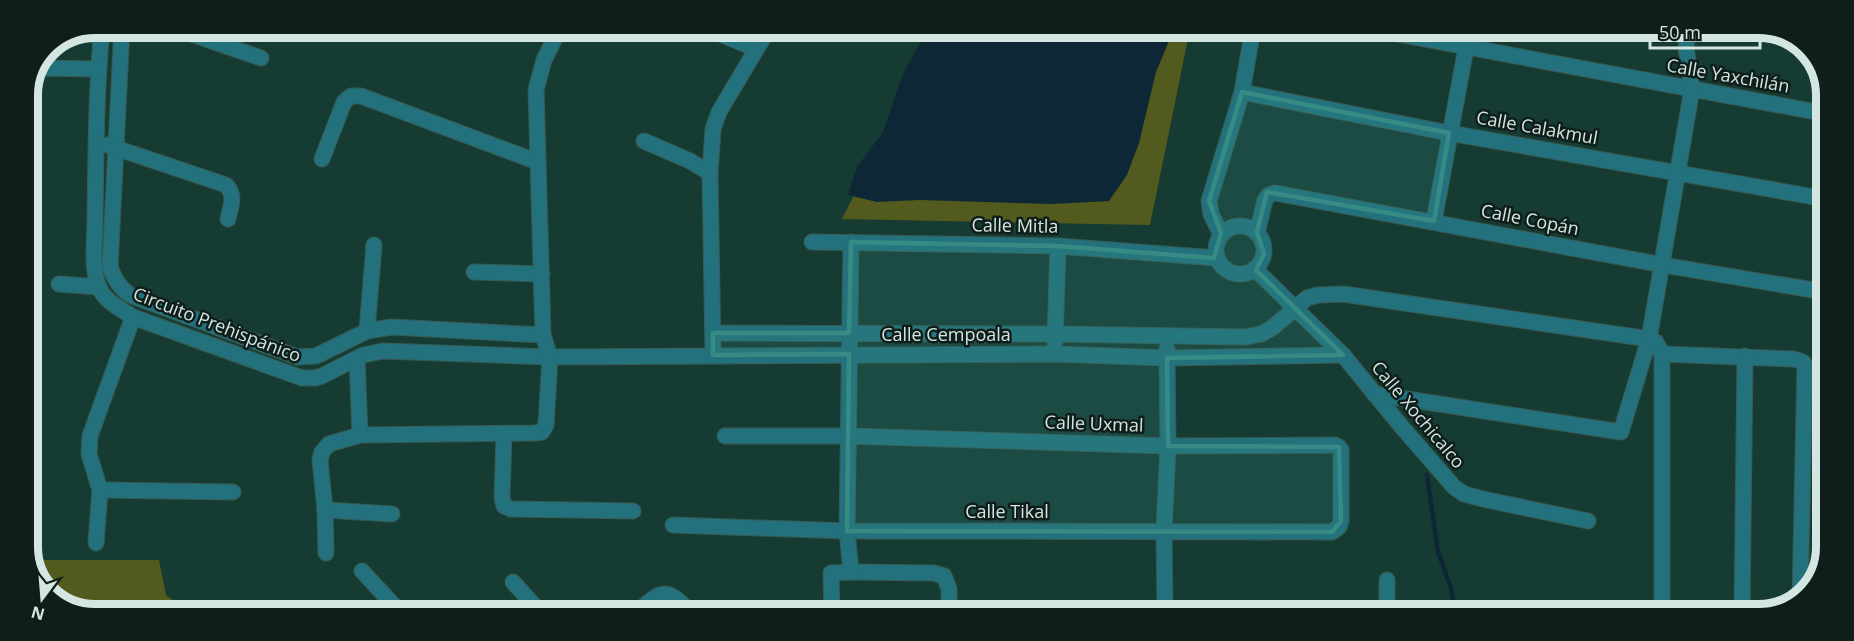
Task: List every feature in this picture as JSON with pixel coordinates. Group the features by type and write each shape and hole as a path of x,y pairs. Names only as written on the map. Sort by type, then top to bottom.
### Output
{"street":[{"path":"59,284 99,287 95,261 96,142 101,38"},
{"name":"Circuito Prehispánico","path":"122,38 110,266 113,278 130,295 297,357 316,356 367,332 392,327 543,335"},
{"path":"203,38 261,58"},
{"path":"326,553 326,510 320,460 322,452 329,444 360,435 542,432 546,425 550,357 543,335 536,90 550,38"},
{"path":"730,38 756,49"},
{"path":"713,355 710,173 713,129 718,112 763,38"},
{"path":"1221,235 1211,214 1209,201 1242,92 1251,38"},
{"name":"Calle Yaxchilán","path":"1416,38 1816,112"},
{"path":"1374,394 1621,432 1649,339 1663,265 1692,89 1686,47 1687,38"},
{"path":"1686,47 1690,38"},
{"path":"1434,221 1466,48"},
{"path":"44,68 98,69"},
{"name":"Calle Calakmul","path":"1242,92 1449,133 1816,197"},
{"path":"322,159 344,102 351,96 362,96 538,162"},
{"path":"644,141 690,161 710,173"},
{"path":"96,142 226,185 233,198 228,219"},
{"name":"Calle Copán","path":"1257,233 1265,200 1272,193 1434,221 1663,265 1816,290"},
{"path":"1236,226 1248,227 1257,233 1262,241 1264,254 1255,269 1242,274 1233,274 1225,269 1217,258 1216,243 1221,235 1236,226"},
{"name":"Calle Mitla","path":"812,242 1058,246 1217,258"},
{"path":"851,242 847,531 851,572"},
{"path":"367,332 374,244"},
{"path":"1055,354 1058,246"},
{"name":"Calle Xochicalco","path":"1255,269 1343,355 1442,474 1464,494 1588,521"},
{"path":"474,272 542,274"},
{"name":"Circuito Prehispánico","path":"99,287 115,305 133,317 284,373 308,379 322,376 372,352 550,357"},
{"name":"Calle Cempoala","path":"713,333 1253,336 1272,328 1306,298 1343,294 1649,339"},
{"path":"96,543 100,490 89,454 90,436 133,317"},
{"path":"441,353 442,330"},
{"path":"225,351 231,333"},
{"path":"1165,604 1168,337"},
{"path":"1649,339 1656,342 1662,354 1662,604"},
{"name":"Calle Cempoala","path":"550,357 1055,354 1167,358 1343,355"},
{"path":"1662,354 1745,356 1794,359 1803,362 1806,368 1800,587"},
{"path":"1742,604 1745,356"},
{"path":"357,359 360,435"},
{"path":"504,434 502,497 504,506 511,509 633,511"},
{"name":"Calle Uxmal","path":"725,436 848,436 1168,446 1339,447 1341,450 1341,520 1339,527"},
{"path":"100,490 233,492"},
{"path":"326,510 392,514"},
{"name":"Calle Tikal","path":"673,525 847,531 1164,532 1332,532 1339,527"},
{"path":"362,571 393,604"},
{"path":"832,604 831,573 851,572 934,573 944,576 949,590 949,604"},
{"path":"1387,580 1387,604"},
{"path":"513,582 533,604"},
{"path":"646,604 658,594 676,596 683,604"}],"highlighted area":[{"path":"1242,92 1449,133 1434,221 1267,192 1257,232 1264,254 1256,270 1343,355 1167,358 1168,446 1339,447 1341,521 1332,532 847,531 849,354 713,355 713,333 849,333 851,242 1058,246 1214,258 1221,233 1209,201"}],"green space":[{"path":"933,38 1188,38 1150,225 842,219"},
{"path":"40,560 159,560 166,595 178,604 94,604 72,599 72,569 43,569"},
{"path":"283,601 283,604 222,604"}],"water":[{"path":"923,38 1170,38 1156,72 1139,143 1127,175 1109,201 1051,204 920,200 877,202 848,195 857,167 883,132 903,74"}],"waterway":[{"path":"1427,475 1438,552 1451,588 1454,604"}]}
